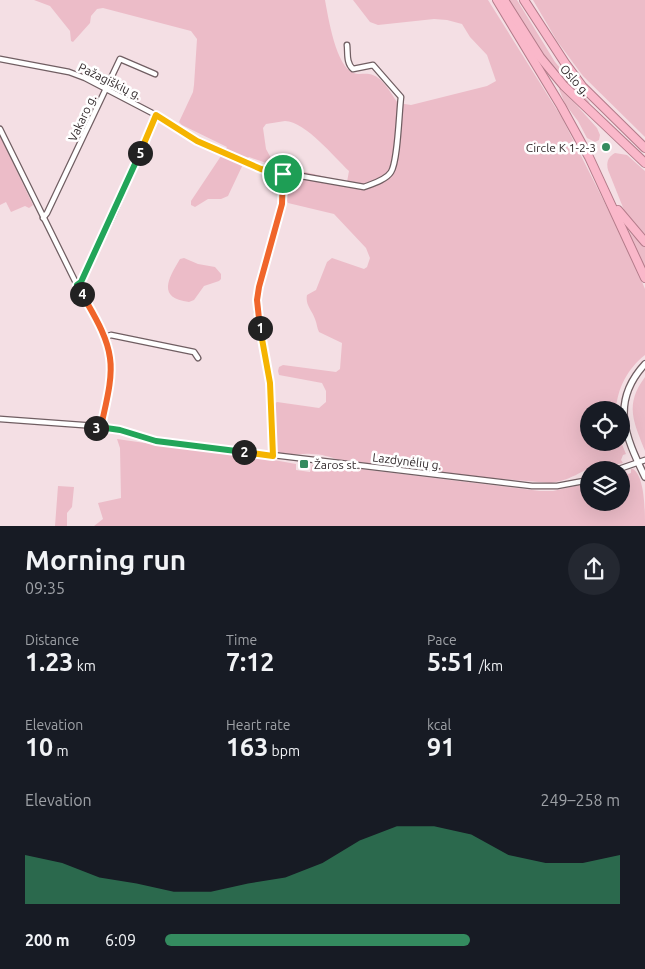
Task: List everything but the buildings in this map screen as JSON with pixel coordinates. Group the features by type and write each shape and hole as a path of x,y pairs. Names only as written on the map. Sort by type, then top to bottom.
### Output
{"highway":[{"path":"497,0 561,106 605,190 645,278"},
{"name":"Oslo g.","path":"504,0 540,57 564,86 645,164"},
{"name":"Oslo g.","path":"524,0 582,86 645,147"},
{"path":"605,190 619,211 645,242"}],"street":[{"name":"Pažagiškių g.","path":"0,59 69,72 85,78 156,115 197,141 261,169 364,187 388,176 393,168 401,97 373,65 353,69 348,62 347,45"},
{"name":"Vakaro g.","path":"43,218 47,214 120,59 155,74"},
{"path":"77,285 81,282 115,211 156,115"},
{"path":"0,129 43,218 105,337 111,359 102,422 106,428 101,432 97,431 96,426"},
{"path":"273,456 270,383 257,300 282,204 283,174"},
{"path":"105,337 111,335 194,352 198,358"},
{"path":"645,364 630,385 623,408 626,428 642,461 645,477"},
{"path":"0,420 96,426 102,422"},
{"name":"Lazdynėlių g.","path":"106,428 120,430 156,441 532,486 557,486 580,482"},
{"path":"630,465 642,461"}],"shaded area":[{"path":"34,0 325,0 334,41 342,62 356,74 374,75 386,85 398,103 411,105 487,86 496,81 487,55 470,37 462,24 434,19 378,25 370,22 353,0 488,0 562,118 632,257 645,289 645,355 633,366 624,379 617,401 580,401 580,451 625,451 626,454 623,455 622,461 580,461 580,473 565,480 551,483 490,478 339,460 318,455 287,455 279,453 276,448 273,405 277,402 319,408 326,402 326,391 322,383 279,375 279,367 283,365 336,372 340,369 342,343 319,332 308,305 307,295 316,290 327,262 332,258 364,269 367,267 370,258 366,248 334,214 288,203 289,171 249,157 245,160 228,196 221,199 208,199 195,207 191,205 191,201 227,147 179,122 193,92 194,85 197,39 191,31 103,8 97,9 91,16 90,23 73,42 71,41 70,31 50,6","holes":["285,121 302,127 328,149 349,171 347,182 305,172 297,172 271,158 266,149 263,128 266,124"]},
{"path":"508,0 517,0 555,62 590,103 580,98 569,87 534,40"},
{"path":"533,0 645,0 645,137 583,76 557,41"},
{"path":"559,89 562,89 597,128 600,135 599,140 595,142 587,138 578,121 565,104"},
{"path":"0,136 33,205 29,208 25,206 11,212 6,202 0,205"},
{"path":"615,153 627,155 645,171 645,235 624,210 608,170 608,160"},
{"path":"628,231 645,247 645,271"},
{"path":"184,258 198,264 215,267 221,274 219,281 204,286 194,300 189,302 172,296 168,286 169,280 180,259"},
{"path":"645,377 645,451 637,431 633,405 635,396"},
{"path":"117,439 257,457 296,464 296,470 310,472 312,465 327,465 540,491 553,491 580,485 580,511 630,511 630,473 631,469 633,469 640,479 642,487 645,526 94,526 103,519 98,503 121,498 120,448"},
{"path":"58,486 74,487 72,507 67,513 67,526 55,526"}],"place":[{"name":"Circle K 1-2-3","path":"606,147"},
{"name":"Žaros st.","path":"304,464"}],"route":[{"path":"283,174 261,169 197,141 156,115 115,211 80,284 77,285 105,337 111,359 110,382 102,422 104,424 106,428 103,432 97,431 97,424 102,422 106,428 120,430 149,440 273,456 270,383 257,300 282,204 283,174"}]}
